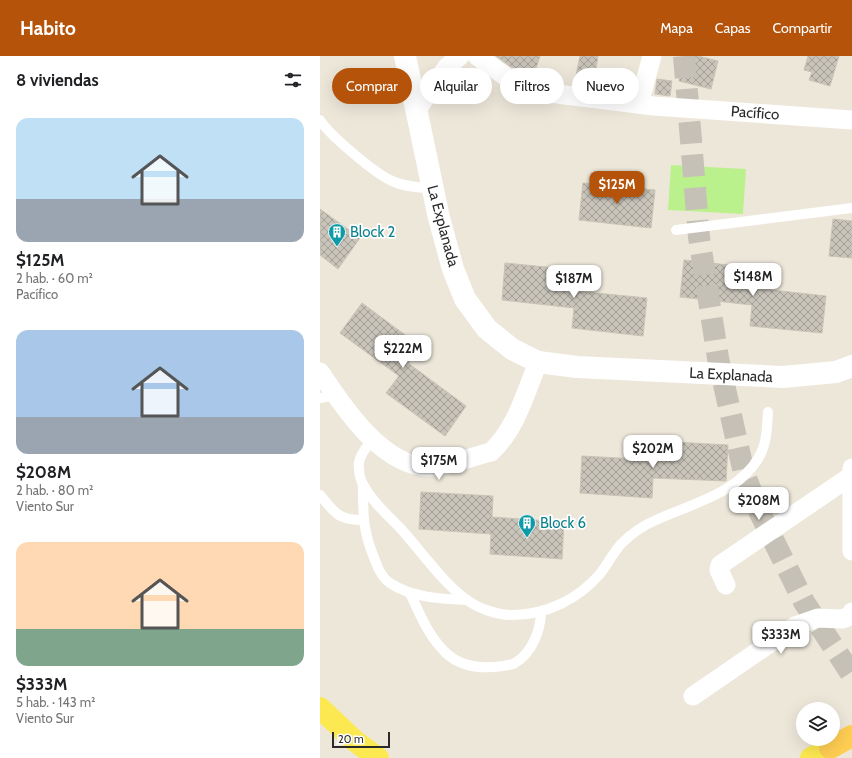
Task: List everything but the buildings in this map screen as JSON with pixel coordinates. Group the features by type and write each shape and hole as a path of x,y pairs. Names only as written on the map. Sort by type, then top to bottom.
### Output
{"highway":[{"path":"826,755 852,736"}],"main road":[{"path":"320,708 355,741 378,758"}],"street":[{"name":"La Explanada","path":"405,56 433,189 453,268 465,299 486,329 512,349 538,362 577,367 783,377 836,372 852,366"},
{"path":"416,110 447,67 460,56"},
{"name":"Pacífico","path":"477,56 512,81 549,94 572,97"},
{"path":"639,104 652,56"},
{"name":"Pacífico","path":"639,104 852,120"},
{"path":"320,372 328,396 373,440 389,453 416,466 433,467 491,452 498,445 519,412 538,362"},
{"path":"852,472 852,551"},
{"path":"726,585 719,570 720,565 852,472"},
{"path":"693,696 795,626 818,618 842,619 850,616 852,612"}],"lane":[{"path":"320,120 336,137 391,181 406,186 433,189"},
{"path":"676,230 852,208"},
{"path":"363,486 429,563 467,600 483,609 512,615 541,611 558,606 582,592 600,574 621,544 654,521 709,497 740,479 760,456 766,439 768,412"},
{"path":"373,440 364,449 358,467 363,486 363,520 366,540 380,572 389,583 410,593 438,598 467,600"},
{"path":"320,495 339,516 347,520 363,520"},
{"path":"410,593 427,631 446,653 466,664 485,669 514,664 528,653 541,625 541,611"}],"green space":[{"path":"671,165 746,169 743,214 668,210"}],"tunnel":[{"path":"684,56 699,237 718,358 744,473 759,511 804,602 852,675"}],"place":[{"name":"Block 2","path":"337,247"},
{"name":"Block 6","path":"527,538"}]}
